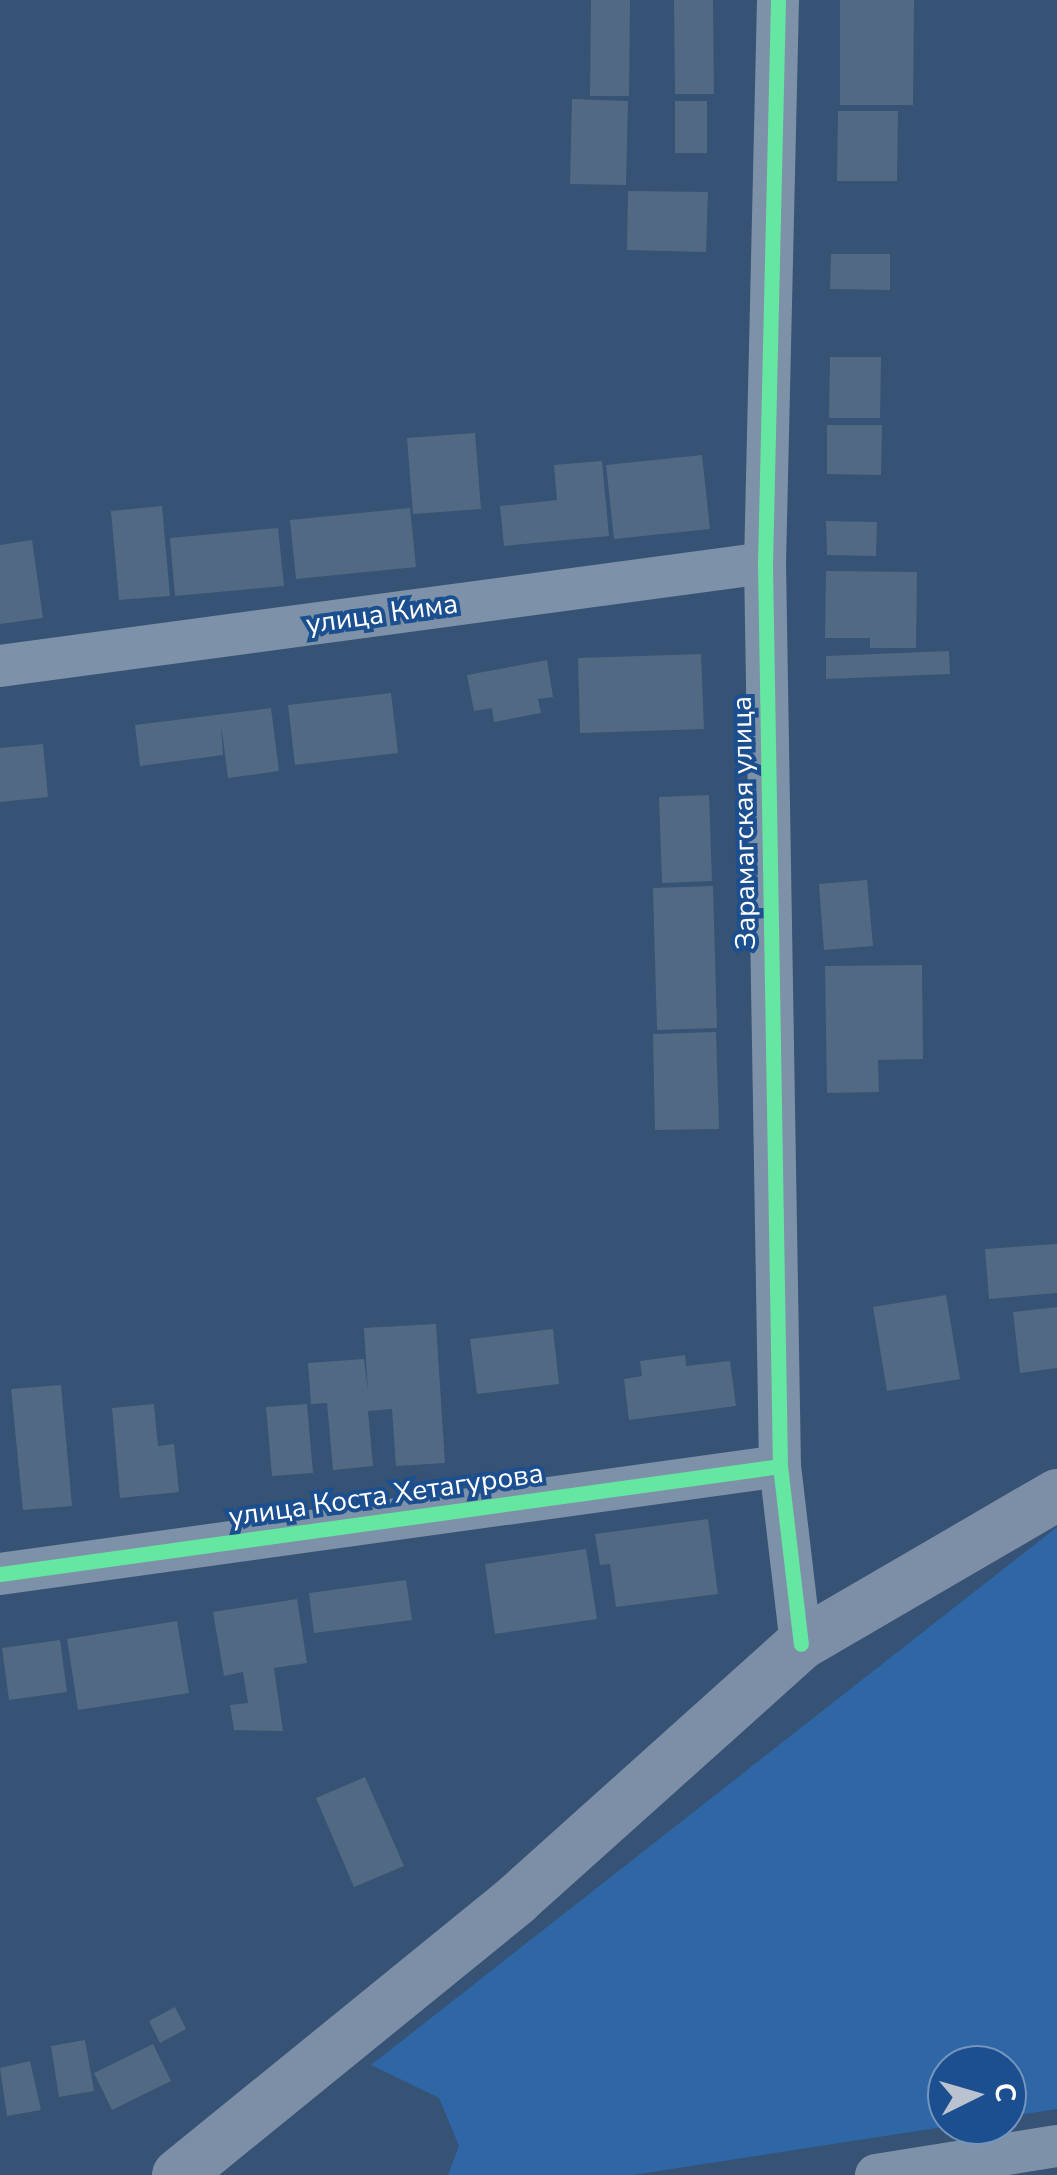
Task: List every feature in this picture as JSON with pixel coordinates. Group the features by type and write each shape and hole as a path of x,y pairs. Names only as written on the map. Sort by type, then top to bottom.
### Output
{"main road":[{"path":"178,2175 516,1900 801,1644 1057,1495"}],"street":[{"name":"Зарамагская улица","path":"778,0 765,563 780,1466 801,1644"},
{"name":"улица Кима","path":"0,666 765,563"},
{"name":"улица Коста Хетагурова","path":"0,1574 780,1466"},
{"path":"876,2175 1057,2146"}],"shaded area":[{"path":"1057,1527 1057,2109 1027,2114 1027,2045 927,2045 927,2129 633,2175 448,2175 459,2146 439,2098 371,2065"}],"building":[{"path":"591,0 630,0 629,96 590,96"},
{"path":"674,0 713,0 714,94 675,94"},
{"path":"840,0 914,0 913,105 840,105"},
{"path":"572,99 628,101 626,185 570,184"},
{"path":"675,101 707,101 707,153 675,153"},
{"path":"838,111 898,111 897,181 837,181"},
{"path":"628,191 708,192 706,252 627,250"},
{"path":"831,254 890,254 890,290 830,289"},
{"path":"830,357 881,357 880,418 829,418"},
{"path":"827,425 882,425 881,475 827,474"},
{"path":"475,433 481,509 413,514 407,438"},
{"path":"702,455 710,529 614,539 606,465"},
{"path":"602,461 609,536 504,546 500,506 557,500 554,465"},
{"path":"162,506 170,596 119,600 111,511"},
{"path":"410,508 416,567 296,579 290,520"},
{"path":"826,521 877,522 876,556 827,555"},
{"path":"278,528 284,586 175,596 170,538"},
{"path":"32,540 43,618 0,624 0,545"},
{"path":"826,571 917,572 916,648 870,648 870,638 825,638"},
{"path":"949,651 950,674 826,679 826,656"},
{"path":"701,654 704,729 580,733 578,658"},
{"path":"547,660 553,697 538,699 541,713 494,722 492,708 474,711 467,675"},
{"path":"391,693 398,753 295,765 288,705"},
{"path":"271,708 279,771 228,778 221,724 223,755 140,766 135,725"},
{"path":"43,744 48,797 0,802 0,748"},
{"path":"709,795 712,881 662,883 659,797"},
{"path":"867,880 873,946 824,950 819,884"},
{"path":"713,886 717,1028 657,1030 653,888"},
{"path":"922,965 923,1059 878,1060 879,1092 827,1093 825,966"},
{"path":"716,1032 719,1129 655,1130 653,1034"},
{"path":"1057,1244 1057,1293 989,1299 985,1249"},
{"path":"946,1295 960,1379 887,1391 873,1307"},
{"path":"1057,1307 1057,1368 1020,1373 1013,1312"},
{"path":"436,1324 445,1463 396,1466 392,1409 368,1411 373,1466 333,1470 327,1403 311,1404 308,1363 364,1359 368,1392 364,1328"},
{"path":"553,1329 559,1384 477,1394 470,1339"},
{"path":"685,1355 686,1366 730,1361 736,1406 629,1420 624,1379 642,1376 640,1361"},
{"path":"61,1385 72,1506 23,1510 11,1389"},
{"path":"154,1404 158,1446 174,1444 179,1492 120,1498 112,1408"},
{"path":"307,1404 313,1473 272,1476 266,1407"},
{"path":"708,1519 718,1594 616,1607 610,1564 600,1565 595,1534"},
{"path":"586,1549 597,1619 495,1634 485,1564"},
{"path":"406,1580 412,1620 314,1633 309,1593"},
{"path":"297,1599 307,1663 274,1668 283,1731 234,1730 230,1705 248,1703 243,1672 224,1676 213,1612"},
{"path":"177,1621 189,1693 78,1710 67,1639"},
{"path":"60,1640 67,1692 9,1700 2,1648"},
{"path":"365,1777 404,1866 354,1887 316,1798"},
{"path":"175,2007 186,2029 160,2043 149,2021"},
{"path":"85,2040 94,2091 59,2097 51,2046"},
{"path":"153,2044 171,2081 112,2110 94,2073"},
{"path":"30,2061 41,2110 7,2116 0,2068"}],"cycle path":[{"path":"778,0 765,563 780,1466 801,1644"},
{"path":"0,1574 780,1466"}]}
